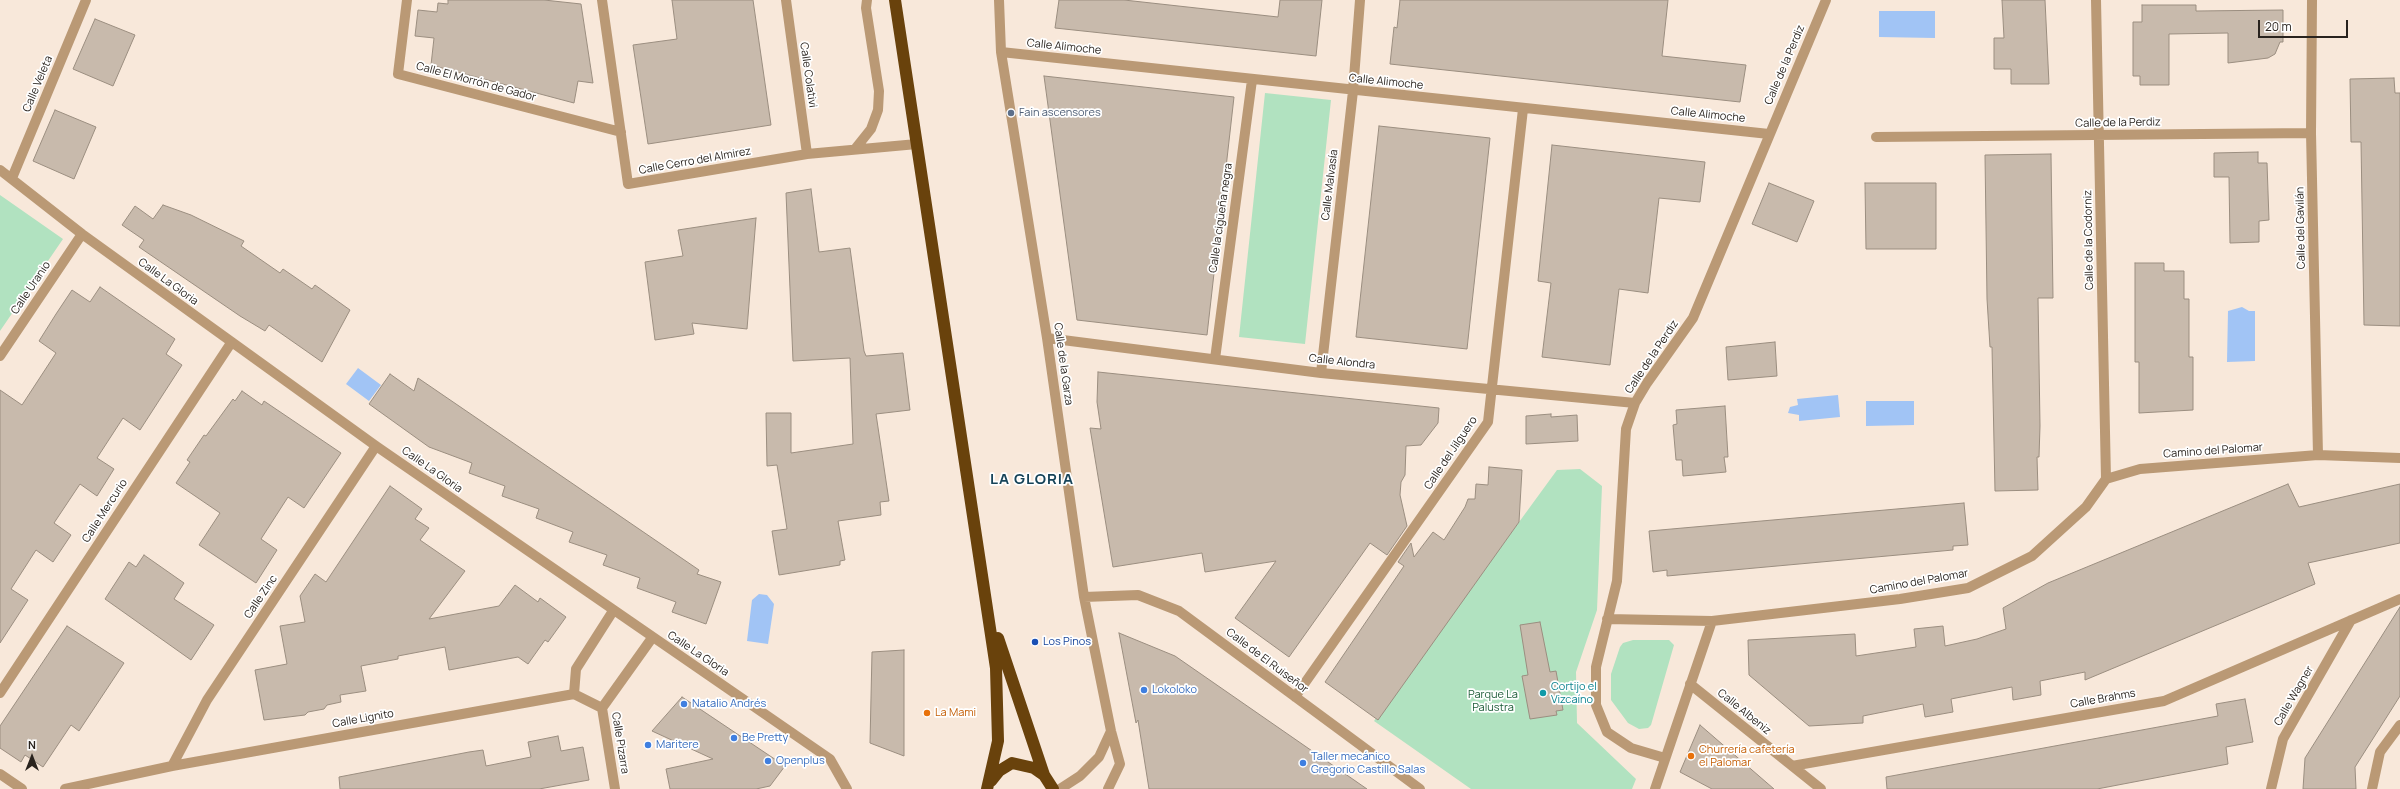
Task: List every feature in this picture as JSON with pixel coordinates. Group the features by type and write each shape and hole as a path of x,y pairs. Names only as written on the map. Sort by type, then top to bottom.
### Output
{"highway":[{"path":"895,0 982,570 996,681 998,741 988,786"},
{"path":"982,570 1000,645 1044,775 1052,789"},
{"path":"988,786 999,771 1012,763 1034,768 1044,775"}],"street":[{"name":"Calle Veleta","path":"12,178 86,0"},
{"name":"Calle El Morrón de Gador","path":"407,0 398,74 621,132"},
{"name":"Calle Cerro del Almirez","path":"602,0 628,184 807,154 917,144"},
{"name":"Calle Colativi","path":"786,0 807,154"},
{"path":"855,149 871,129 878,110 878,91 866,8 867,0"},
{"name":"Calle de la Garza","path":"999,0 1001,52 1047,338 1084,597 1111,731 1120,764 1108,789"},
{"name":"Calle Malvasía","path":"1321,373 1353,91 1360,0"},
{"name":"Calle de la Perdiz","path":"1665,758 1631,748 1607,732 1596,705 1596,667 1617,581 1626,429 1635,403 1694,318 1769,134 1826,0"},
{"name":"Calle de la Codorniz","path":"2096,0 2106,479"},
{"name":"Calle del Gavilán","path":"2312,0 2311,133 2318,455"},
{"name":"Calle Alimoche","path":"1001,52 1353,91 1769,134"},
{"name":"Calle la cigüeña negra","path":"1215,359 1252,80"},
{"name":"Calle del Jilguero","path":"1295,697 1488,422 1523,109"},
{"name":"Calle de la Perdiz","path":"1876,137 2311,133"},
{"name":"Calle La Gloria","path":"0,170 82,234 231,343 376,446 652,638 830,759 847,789"},
{"name":"Calle Uranio","path":"0,356 82,234"},
{"name":"Calle Alondra","path":"1047,338 1321,373 1491,388 1635,403"},
{"name":"Calle Mercurio","path":"0,693 231,343"},
{"name":"Calle Zinc","path":"172,766 207,700 376,446"},
{"name":"Camino del Palomar","path":"1607,619 1712,621 1900,599 1968,588 2032,556 2086,507 2106,479 2140,469 2318,455 2400,458"},
{"name":"Calle de El Ruiseñor","path":"1084,597 1138,595 1179,611 1420,789"},
{"name":"Calle Brahms","path":"1792,766 2164,701 2400,599"},
{"path":"574,694 576,669 613,611"},
{"name":"Calle Wagner","path":"2272,789 2283,739 2351,620"},
{"path":"1654,789 1712,621"},
{"path":"602,708 652,638"},
{"name":"Calle Albeniz","path":"1690,684 1821,789"},
{"name":"Calle Lignito","path":"65,789 172,766 574,694"},
{"name":"Calle Pizarra","path":"574,694 602,708 615,789"},
{"path":"2372,789 2380,752 2400,725"},
{"path":"1060,789 1080,776 1099,757 1111,731"},
{"path":"0,774 22,789"}],"green space":[{"path":"1265,93 1331,100 1305,344 1239,337"},
{"path":"0,195 63,239 0,331"},
{"name":"Parque La Palustra","path":"1580,469 1602,486 1597,610 1576,672 1577,723 1636,779 1632,789 1471,789 1374,721 1557,470"},
{"path":"1633,640 1669,640 1674,645 1651,725 1648,728 1639,729 1628,723 1611,700 1611,674 1620,647 1623,643"}],"water":[{"path":"1879,11 1935,11 1935,38 1879,37"},
{"path":"2242,307 2249,311 2255,311 2255,361 2227,362 2228,311"},
{"path":"358,368 381,385 369,401 346,384"},
{"path":"1838,395 1840,417 1799,421 1799,415 1788,413 1790,407 1798,405 1797,399"},
{"path":"1866,401 1914,401 1914,425 1866,426"},
{"path":"759,594 767,595 774,604 768,644 747,641 752,600"}],"building":[{"path":"448,0 544,0 581,4 593,83 578,81 574,103 431,65 434,38 415,36 418,10 437,12 438,3 448,4"},
{"path":"672,0 753,0 771,125 648,144 633,45 677,39"},
{"path":"1059,0 1124,0 1278,17 1280,0 1322,0 1316,56 1055,28"},
{"path":"1400,0 1668,0 1662,56 1746,65 1740,102 1390,64 1394,27 1397,28"},
{"path":"2002,0 2045,0 2049,84 2011,84 2011,69 1994,69 1994,38 2004,38"},
{"path":"2142,5 2196,5 2196,11 2283,10 2283,42 2280,42 2275,54 2268,58 2228,63 2228,33 2169,34 2169,85 2140,85 2140,76 2133,76 2133,22 2142,22"},
{"path":"95,19 135,35 113,86 73,69"},
{"path":"1044,76 1234,97 1207,335 1077,320"},
{"path":"2394,78 2395,93 2400,93 2400,326 2364,325 2361,142 2351,142 2350,79"},
{"path":"55,110 96,127 74,179 33,161"},
{"path":"1379,126 1490,138 1467,349 1356,337"},
{"path":"1552,145 1705,162 1700,202 1659,198 1648,293 1619,289 1610,365 1542,357 1551,283 1538,281"},
{"path":"2258,152 2258,163 2267,163 2269,220 2259,221 2259,242 2230,243 2229,177 2214,177 2214,153"},
{"path":"2051,154 2053,298 2038,298 2040,426 2039,457 2037,457 2038,490 1995,491 1992,347 1990,347 1987,299 1985,155"},
{"path":"1769,183 1814,201 1797,242 1752,224"},
{"path":"1865,183 1936,183 1936,249 1866,249"},
{"path":"811,189 819,252 850,248 864,351 866,356 903,353 910,410 876,414 889,501 880,502 881,515 838,521 845,560 840,561 840,565 779,575 772,531 787,529 777,465 767,466 766,413 791,413 791,453 853,444 850,358 793,361 786,193"},
{"path":"163,205 191,215 244,241 241,246 280,273 283,269 312,289 315,285 350,310 322,362 269,325 265,331 240,316 139,247 144,240 122,225 135,206 153,219"},
{"path":"756,218 747,329 692,323 694,334 655,340 645,262 683,256 678,230"},
{"path":"2135,263 2164,263 2164,271 2184,271 2184,299 2189,299 2189,357 2193,357 2193,410 2139,413 2139,362 2135,362"},
{"path":"100,287 175,339 166,354 182,365 140,430 123,418 97,458 114,469 97,496 80,484 54,523 71,535 53,562 36,550 11,589 28,600 0,643 0,390 22,405 56,353 39,341 56,314 72,290 90,302"},
{"path":"1775,342 1777,376 1728,380 1726,347"},
{"path":"1098,372 1439,408 1438,423 1421,445 1406,446 1405,475 1401,482 1400,495 1407,526 1387,555 1370,543 1289,657 1235,618 1276,561 1205,572 1202,553 1113,567 1090,428 1101,429 1097,402"},
{"path":"390,374 414,391 418,378 699,570 697,574 721,582 706,624 672,612 676,602 637,588 640,578 603,565 607,555 569,542 573,532 536,518 539,509 502,496 505,486 469,473 472,463 429,447 369,404"},
{"path":"242,391 262,405 264,401 341,453 304,508 288,497 261,539 277,550 256,583 199,545 220,513 176,483 190,462 187,460 204,435 206,436 233,399 235,401"},
{"path":"1725,406 1728,457 1724,457 1726,472 1683,476 1682,460 1676,460 1673,425 1677,424 1676,410"},
{"path":"1551,414 1551,417 1577,415 1578,441 1526,444 1526,416"},
{"path":"1489,467 1522,470 1519,522 1378,720 1325,682 1404,566 1398,562 1411,543 1414,557 1433,532 1444,540 1465,507 1468,499 1475,499 1476,484 1488,485"},
{"path":"2288,484 2299,507 2400,484 2400,543 2308,563 2315,584 2085,680 2085,672 2040,681 2041,695 2013,700 2012,687 1951,699 1953,712 1925,717 1923,704 1863,716 1863,723 1809,726 1749,675 1748,640 1855,634 1856,656 1916,647 1914,629 1943,626 1945,646 1977,639 2006,629 2003,608 2048,583"},
{"path":"390,486 422,509 415,519 429,528 420,540 465,571 429,619 499,606 515,585 538,602 540,598 566,617 548,642 545,640 528,664 518,657 449,670 445,647 398,656 398,659 361,666 366,691 340,695 341,702 327,705 324,709 308,712 305,715 264,720 255,670 287,664 280,626 305,622 300,596 315,574 326,582"},
{"path":"1964,503 1968,545 1953,546 1953,550 1667,576 1667,570 1653,572 1649,531"},
{"path":"144,555 184,583 174,599 214,625 191,660 105,599 129,562 136,567"},
{"path":"2400,607 2400,696 2355,767 2356,789 2303,789 2305,758"},
{"name":"Cortijo el Vizcaíno","path":"1540,622 1550,672 1556,671 1563,710 1556,711 1557,715 1530,719 1522,676 1528,675 1520,625"},
{"path":"67,626 124,663 79,731 71,725 43,767 25,755 21,762 0,748 0,726"},
{"path":"1119,633 1175,656 1367,789 1149,789 1138,720 1136,723"},
{"path":"904,650 904,756 870,743 872,652"},
{"path":"682,697 785,766 770,786 756,789 670,789 666,769 713,759 652,731"},
{"path":"2245,699 2253,742 2226,747 2228,764 2097,789 1887,789 1886,777 2218,716 2216,704"},
{"path":"1700,725 1774,789 1712,789 1680,772"},
{"path":"558,736 561,751 583,747 589,780 539,789 340,789 339,777 469,752 483,750 486,766 531,757 528,742"}],"place":[{"name":"Fain ascensores","path":"1011,113"},
{"name":"Los Pinos","path":"1035,642"},
{"name":"Lokoloko","path":"1144,690"},
{"name":"Cortijo el Vizcaíno","path":"1543,693"},
{"name":"Natalio Andrés","path":"684,704"},
{"name":"La Mami","path":"927,713"},
{"name":"Be Pretty","path":"734,738"},
{"name":"Maritere","path":"648,745"},
{"name":"Churrería cafetería el Palomar","path":"1691,756"},
{"name":"Openplus","path":"768,761"},
{"name":"Taller mecánico Gregorio Castillo Salas","path":"1303,763"}],"district":[{"name":"LA GLORIA","path":"1032,480"}]}
